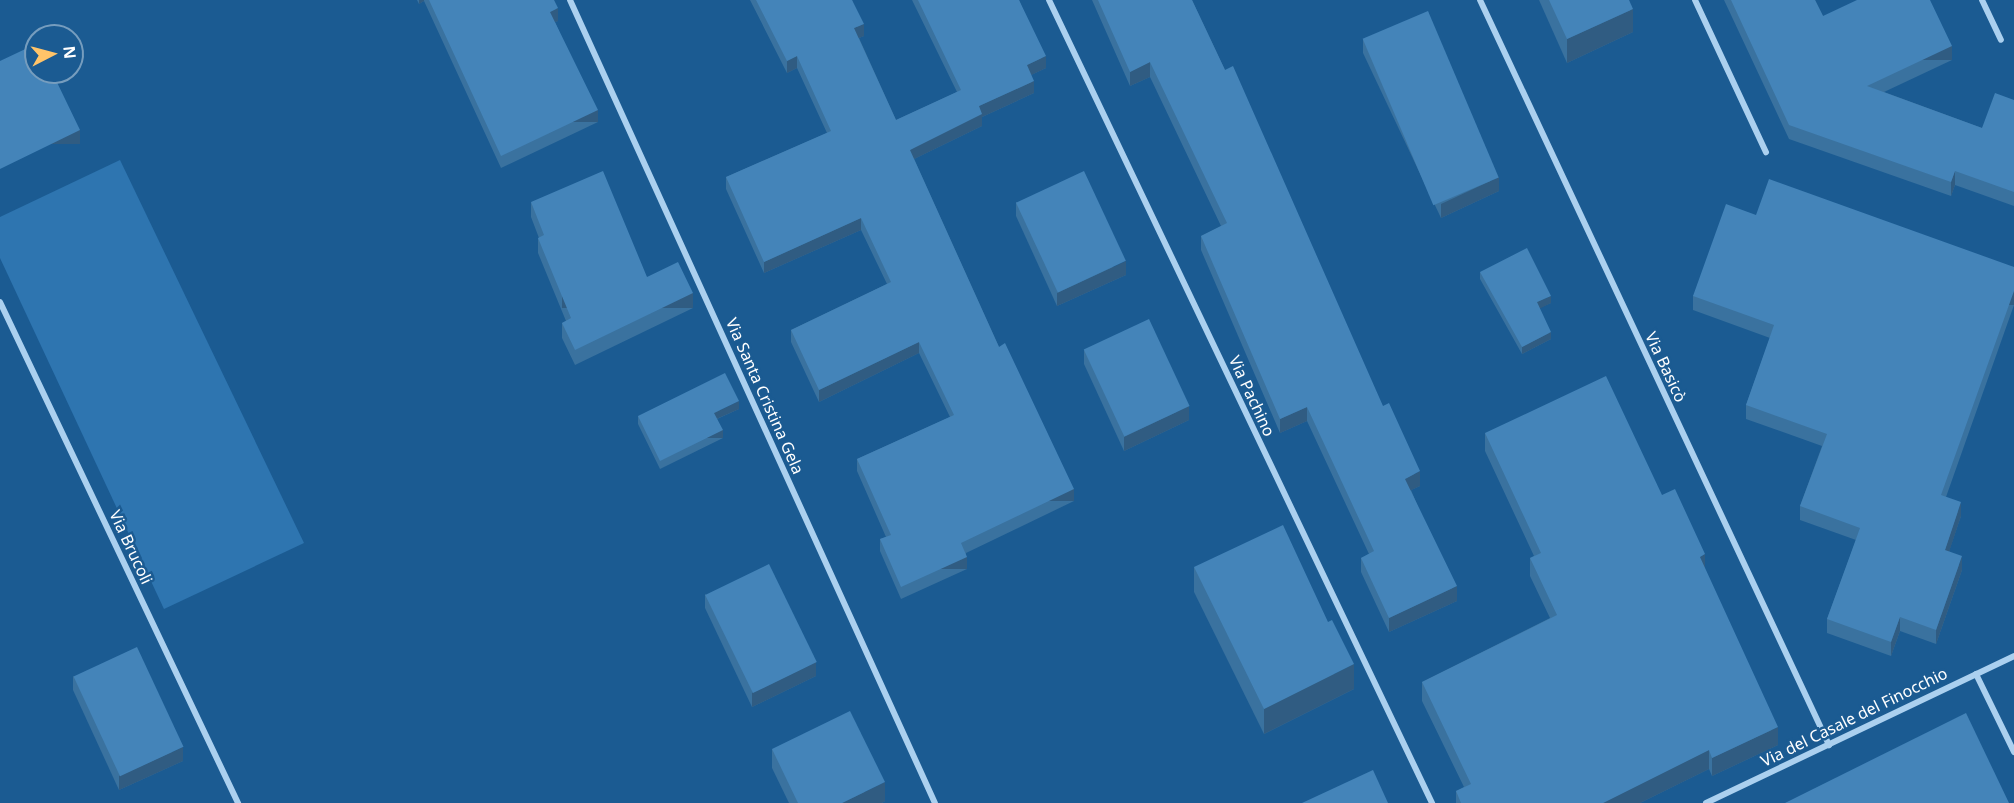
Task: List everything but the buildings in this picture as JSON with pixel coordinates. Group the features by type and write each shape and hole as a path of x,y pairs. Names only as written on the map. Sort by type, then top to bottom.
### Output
{"street":[{"name":"Via Santa Cristina Gela","path":"570,0 935,803"},
{"name":"Via Pachino","path":"1049,0 1432,803"},
{"name":"Via Basicò","path":"1480,0 1829,745"},
{"path":"1695,0 1766,152"},
{"path":"1982,0 2001,40"},
{"name":"Via Brucoli","path":"0,302 238,803"},
{"name":"Via del Casale del Finocchio","path":"1706,803 2014,656"},
{"path":"1976,674 2014,752"}],"shaded area":[{"path":"120,160 304,543 164,609 0,258 0,217"}]}
